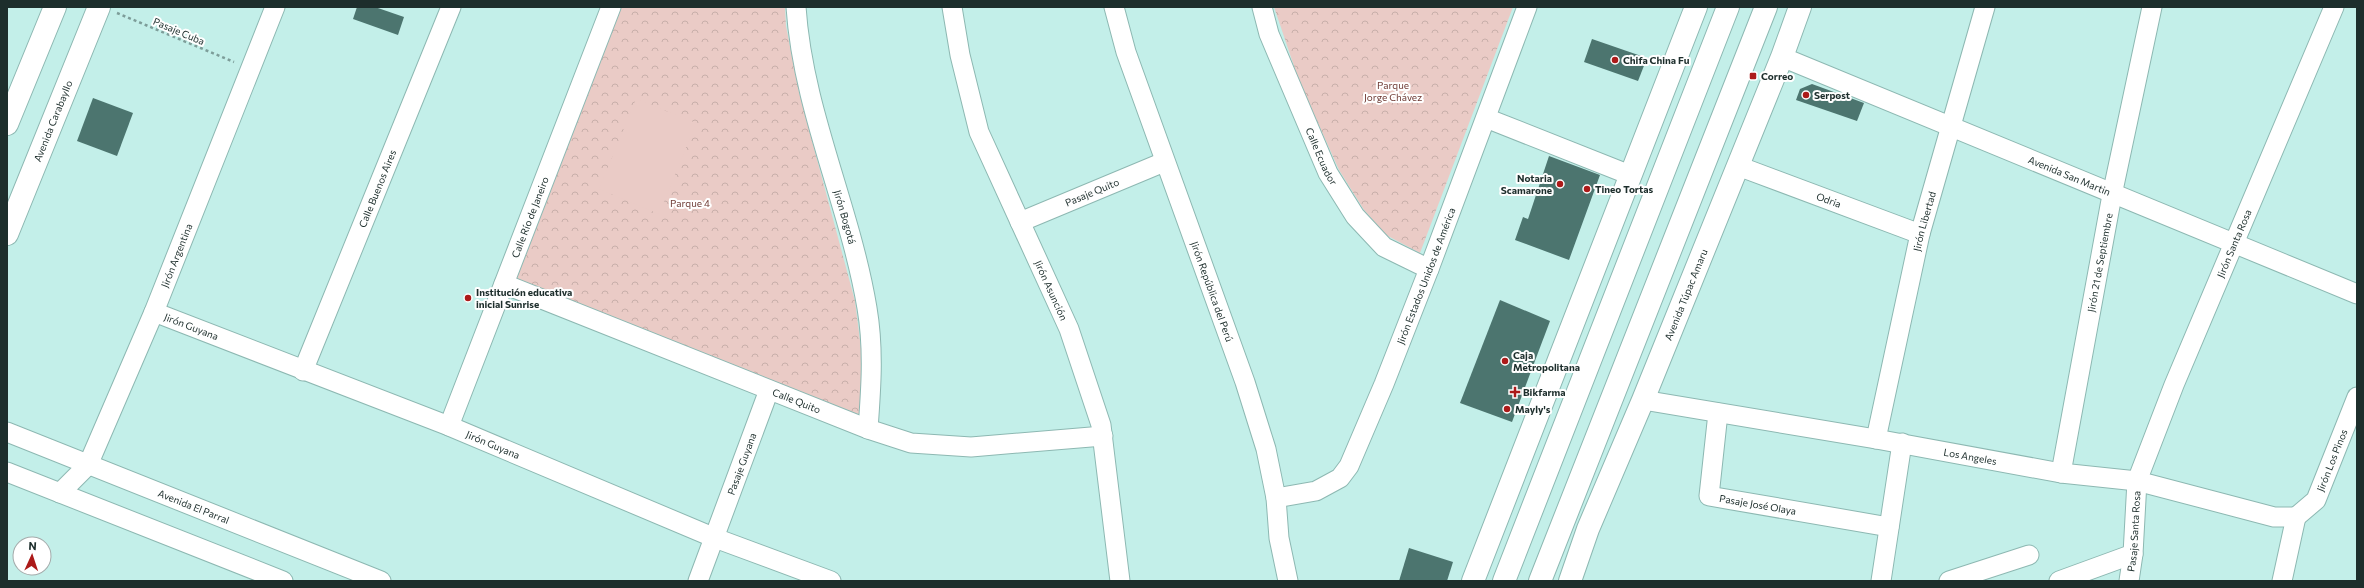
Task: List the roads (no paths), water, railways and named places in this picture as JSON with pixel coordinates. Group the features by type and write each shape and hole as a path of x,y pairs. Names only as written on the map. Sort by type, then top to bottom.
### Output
{"main road":[{"path":"7,124 55,7"},
{"path":"1473,581 1696,7"},
{"path":"1504,581 1728,7"},
{"path":"1540,581 1766,7"},
{"name":"Avenida Túpac Amaru","path":"1570,581 1588,529 1643,400 1782,57 1800,7"},
{"name":"Avenida Carabayllo","path":"7,234 106,9"}],"street":[{"name":"Jirón Argentina","path":"60,493 88,465 154,312 275,7"},
{"name":"Calle Buenos Aires","path":"303,371 451,7"},
{"name":"Calle Río de Janeiro","path":"449,426 611,7"},
{"name":"Jirón Bogotá","path":"796,7 810,91 856,253 868,309 873,369 868,429"},
{"name":"Jirón Asunción","path":"952,7 960,55 979,132 1069,329 1085,372 1103,436 1120,581"},
{"name":"Jirón República del Perú","path":"1114,7 1126,52 1164,162 1245,382 1266,449 1276,498 1279,538 1286,581"},
{"name":"Calle Ecuador","path":"1262,7 1269,34 1328,173 1355,216 1384,247 1429,269"},
{"name":"Jirón Estados Unidos de América","path":"1276,498 1316,491 1340,478 1349,466 1384,384 1429,269 1527,7"},
{"name":"Jirón Libertad","path":"1876,439 1920,234 1949,127 1986,7"},
{"name":"Jirón 21 de Septiembre","path":"2061,472 2112,195 2152,7"},
{"name":"Jirón Santa Rosa","path":"2137,481 2174,385 2334,7"},
{"name":"Avenida San Martin","path":"1782,57 2112,195 2234,243 2357,294"},
{"path":"1486,118 1630,176"},
{"name":"Pasaje Quito","path":"1020,222 1164,162"},
{"name":"Odria","path":"1738,166 1920,234"},
{"name":"Calle Quito","path":"504,284 868,429 912,443 971,447 1103,436"},
{"name":"Jirón Guyana","path":"154,312 303,371 449,426 715,538 831,581"},
{"name":"Pasaje Guyana","path":"698,581 769,390"},
{"name":"Jirón Los Pinos","path":"2296,517 2316,500 2357,397"},
{"name":"Los Angeles","path":"1643,400 2061,472 2137,481 2274,517 2296,517"},
{"name":"Pasaje José Olaya","path":"1718,413 1709,496 1889,527"},
{"name":"Avenida El Parral","path":"7,432 381,581"},
{"path":"1881,581 1902,444"},
{"path":"7,472 283,581"},
{"name":"Pasaje Santa Rosa","path":"2129,581 2133,554 2137,481"},
{"path":"2282,581 2296,517"},
{"path":"2059,581 2133,554"},
{"path":"1949,581 2029,555"}],"place":[{"name":"Chifa China Fu","path":"1615,60"},
{"name":"Correo","path":"1753,76"},
{"name":"Serpost","path":"1806,95"},
{"name":"Notaria Scamarone","path":"1560,184"},
{"name":"Tineo Tortas","path":"1587,189"},
{"name":"Institución educativa inicial Sunrise","path":"468,298"},
{"name":"Caja Metropolitana","path":"1505,361"},
{"name":"Bikfarma","path":"1515,392"},
{"name":"Mayly's","path":"1507,409"}],"park label":[{"name":"Parque Jorge Chávez","path":"1393,90"},
{"name":"Parque 4","path":"690,203"}]}
